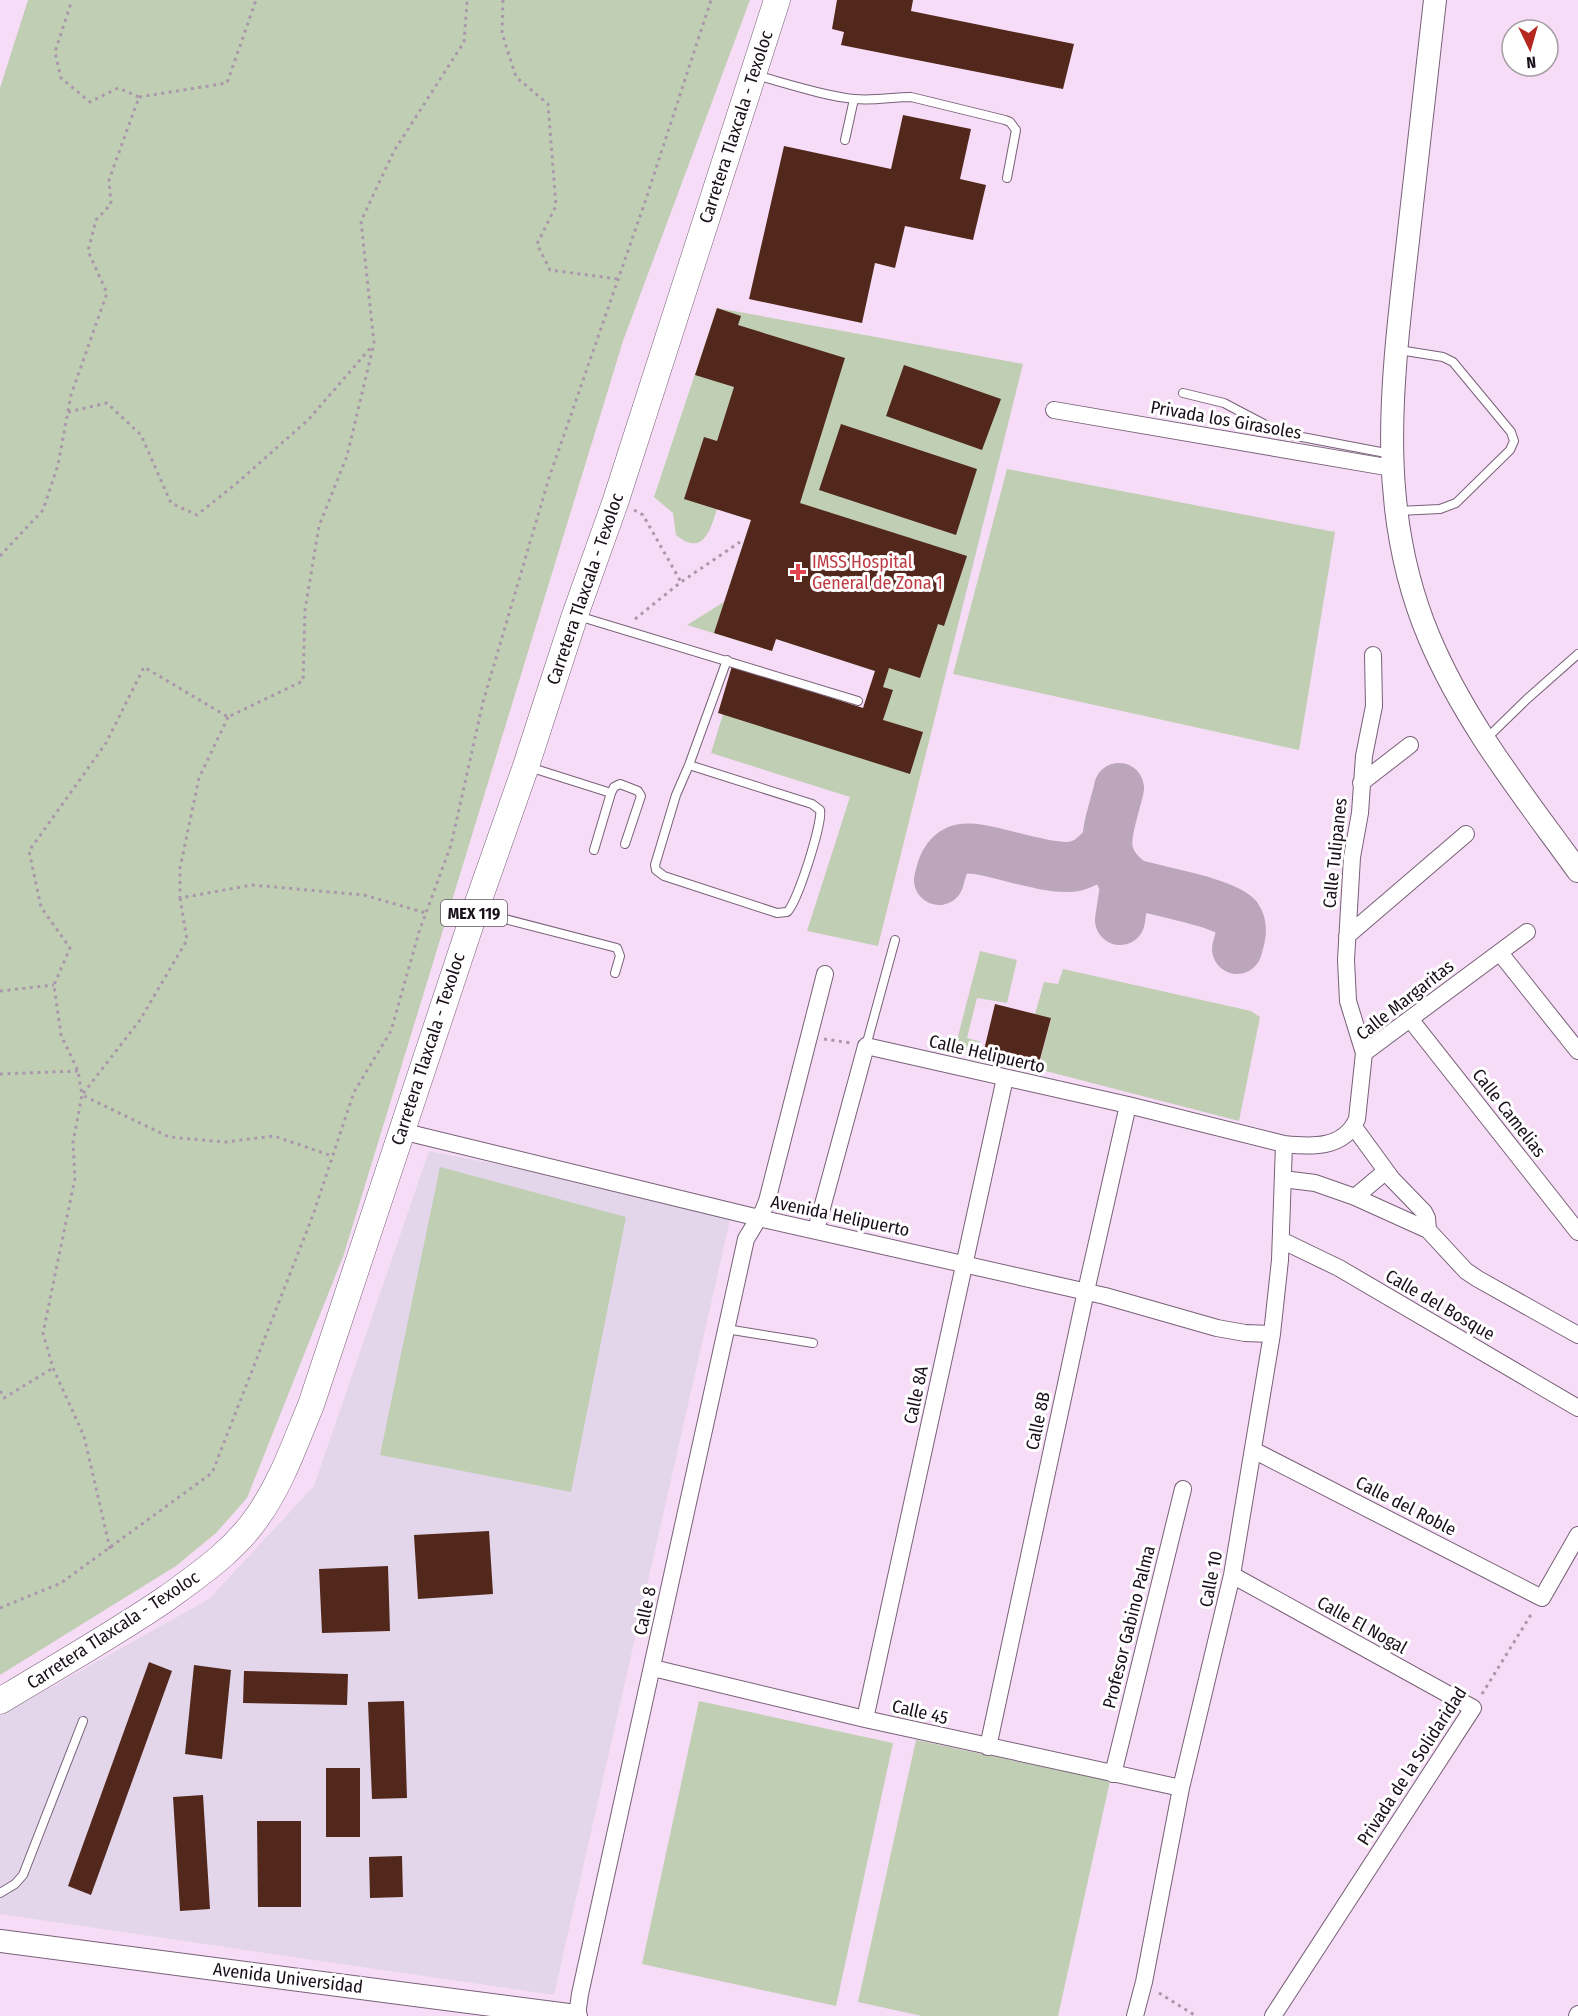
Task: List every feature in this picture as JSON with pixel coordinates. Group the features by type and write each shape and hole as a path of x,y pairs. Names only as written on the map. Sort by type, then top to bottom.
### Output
{"main road":[{"name":"Carretera Tlaxcala - Texoloc","path":"0,1701 134,1621 219,1559 258,1516 282,1476 311,1405 475,911 616,500 777,0"},
{"path":"1435,0 1396,349 1391,416 1391,461 1395,511 1403,556 1422,620 1460,699 1484,740 1578,871"},
{"name":"Avenida Universidad","path":"0,1941 576,2016"}],"street":[{"name":"Privada los Girasoles","path":"1054,410 1391,461"},
{"name":"Calle Tulipanes","path":"1364,1053 1348,1001 1347,936 1350,875 1360,813 1364,756 1374,706 1373,656"},
{"path":"1361,783 1410,745"},
{"path":"1347,936 1466,834"},
{"name":"Calle Margaritas","path":"1354,1127 1359,1108 1360,1077 1364,1053 1527,932"},
{"path":"1500,953 1578,1051"},
{"name":"Calle 8","path":"576,2016 746,1239 766,1201 825,974"},
{"name":"Calle Camelias","path":"1410,1019 1578,1232"},
{"path":"816,1230 866,1046"},
{"name":"Calle Helipuerto","path":"866,1046 1128,1105 1284,1144 1309,1146 1327,1144 1337,1141 1354,1127"},
{"name":"Calle 8A","path":"865,1719 1005,1078"},
{"name":"Calle 8B","path":"988,1747 1128,1105"},
{"path":"1354,1127 1386,1171 1424,1212 1428,1230"},
{"name":"Avenida Helipuerto","path":"401,1131 759,1218 1086,1291 1224,1330 1272,1334"},
{"name":"Calle 10","path":"1135,2016 1144,1983 1180,1788 1232,1575 1272,1334 1281,1240 1284,1144"},
{"path":"1355,1197 1386,1171"},
{"path":"1283,1179 1315,1183 1355,1197 1428,1230 1466,1271 1578,1335"},
{"name":"Calle del Bosque","path":"1281,1240 1339,1268 1578,1408"},
{"name":"Calle del Roble","path":"1253,1450 1542,1598"},
{"name":"Profesor Gabino Palma","path":"1113,1774 1183,1489"},
{"path":"1542,1598 1578,1535"},
{"name":"Calle El Nogal","path":"1232,1575 1473,1708"},
{"name":"Calle 45","path":"653,1668 865,1719 1180,1788"},
{"name":"Privada de la Solidaridad","path":"1274,2016 1473,1708"}],"lane":[{"path":"753,74 854,99 883,100 911,97 1010,122 1016,130 1016,136 1007,178"},
{"path":"845,140 854,99"},
{"path":"1395,511 1449,507 1456,503 1510,450 1514,441 1511,432 1452,362 1443,357 1396,349"},
{"path":"1183,393 1224,403 1281,433 1391,461"},
{"path":"575,615 858,701"},
{"path":"1484,740 1578,654"},
{"path":"689,765 812,804 820,810 821,820 814,843 794,904 787,912 777,913 664,876 656,870 655,860 676,795 727,660"},
{"path":"526,766 611,793"},
{"path":"594,850 611,793 617,785 638,791 641,796 625,844"},
{"path":"475,911 614,946 620,953 615,973"},
{"path":"866,1046 895,940"},
{"path":"726,1329 813,1343"},
{"path":"0,1893 15,1884 23,1875 83,1721"}],"path":[{"path":"72,0 55,52 61,78 90,102 118,88 139,97 227,83 256,0"},
{"path":"82,1095 140,1020 187,940 180,898 180,868 199,778 228,717 303,681 305,610 319,526 347,456 374,343 361,221 393,151 464,42 467,3 465,0"},
{"path":"503,0 502,33 516,77 548,104 556,206 537,244 550,270 618,279"},
{"path":"0,1608 61,1583 212,1473 313,1215 354,1092 391,1031 426,913 451,845 483,702 549,478 646,199 711,0"},
{"path":"0,556 42,510 58,465 71,395 107,293 88,251 96,220 111,204 109,180 139,97"},
{"path":"68,412 107,403 141,435 171,503 197,514 237,483 309,419 374,343"},
{"path":"616,500 643,515 681,582"},
{"path":"622,629 681,582 740,542"},
{"path":"110,1549 84,1436 53,1368 43,1333 75,1178 73,1142 82,1095 78,1071 61,1035 54,985 70,948 41,907 29,851 106,743 144,667 228,717"},
{"path":"180,898 252,885 364,895 426,913"},
{"path":"0,991 54,985"},
{"path":"808,1036 866,1046"},
{"path":"0,1074 78,1071"},
{"path":"82,1095 170,1137 225,1142 274,1136 332,1156"},
{"path":"0,1391 3,1398 53,1368"},
{"name":"Privada de la Solidaridad","path":"1473,1708 1542,1598"},
{"path":"1144,1983 1196,2016"}],"shaded area":[{"path":"429,1151 732,1211 554,1995 0,1914 0,1716 209,1599 314,1486"}],"green space":[{"path":"28,0 750,0 623,341 344,1254 247,1498 216,1533 176,1566 0,1675 0,88"},
{"name":"IMSS Hospital General de Zona 1","path":"717,308 1023,364 878,946 807,931 850,797 711,753 723,714 883,720 892,690 883,687 875,671 776,639 772,651 687,625 724,602 751,520 717,509 708,533 699,542 693,543 676,535 673,513 654,497"},
{"path":"1007,469 1335,532 1299,750 953,674"},
{"path":"980,951 1017,960 1007,1003 977,998 967,1038 981,1042 979,1054 955,1048"},
{"path":"1063,969 1251,1011 1260,1017 1239,1121 1038,1069 1051,1018 1035,1014 1044,982 1058,984"},
{"path":"440,1167 626,1217 571,1492 380,1455"},
{"path":"699,1701 893,1743 836,2006 642,1964"},
{"path":"916,1740 1110,1781 1058,2016 922,2016 858,2002"}],"building":[{"path":"837,0 913,0 911,11 1074,44 1063,89 841,45 844,32 832,29"},
{"path":"903,115 971,129 960,179 986,185 973,240 905,226 895,268 875,263 862,323 749,299 784,146 891,169"},
{"path":"717,308 741,316 738,325 845,358 800,503 967,556 944,626 938,624 920,678 889,668 883,687 893,690 883,720 923,732 910,774 718,713 732,666 863,708 875,671 776,639 772,651 714,633 751,520 684,499 704,437 717,441 734,387 695,375"},
{"path":"904,365 1001,399 982,450 886,416"},
{"path":"841,424 977,469 956,535 819,490"},
{"path":"995,1004 1051,1018 1039,1063 984,1050"},
{"path":"489,1531 493,1594 418,1599 414,1535"},
{"path":"388,1566 390,1631 322,1633 319,1569"},
{"path":"149,1662 172,1671 91,1895 68,1886"},
{"path":"194,1665 231,1670 222,1759 185,1754"},
{"path":"244,1671 348,1674 347,1705 243,1703"},
{"path":"404,1701 407,1798 372,1799 368,1702"},
{"path":"326,1768 360,1768 360,1837 326,1837"},
{"path":"203,1795 210,1909 180,1911 173,1797"},
{"path":"257,1821 301,1821 301,1907 258,1907"},
{"path":"402,1856 403,1897 370,1898 369,1857"}],"taxiway":[{"path":"1119,788 1107,840 1112,863 1133,884 1205,902 1230,912 1237,917 1240,925 1241,933 1237,949"},
{"path":"939,880 947,859 958,850 968,848 981,850 1030,862 1063,867 1085,863 1106,844"},
{"path":"1120,920 1125,887 1121,876"}],"place":[{"name":"IMSS Hospital General de Zona 1","path":"798,572"}]}
